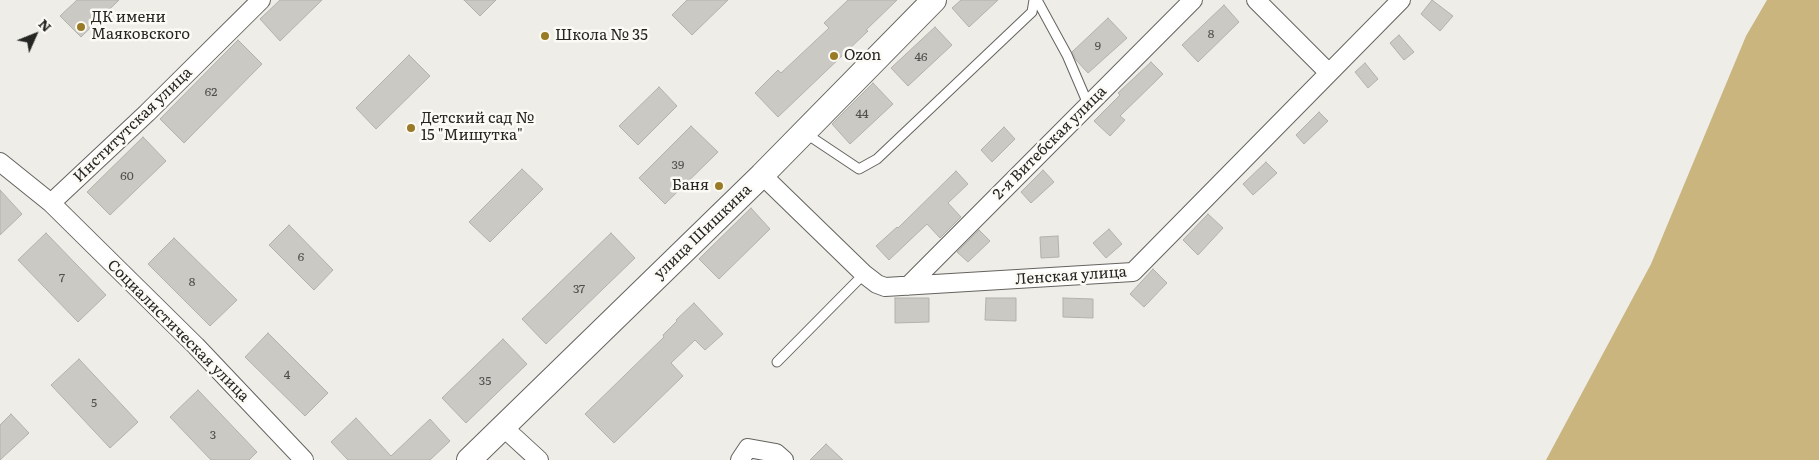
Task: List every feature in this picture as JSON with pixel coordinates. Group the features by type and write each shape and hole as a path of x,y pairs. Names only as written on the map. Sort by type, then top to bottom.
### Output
{"main road":[{"name":"улица Шишкина","path":"469,460 762,175 934,0"}],"street":[{"name":"Институтская улица","path":"50,203 148,113 262,0"},
{"name":"2-я Витебская улица","path":"908,286 1193,0"},
{"path":"1256,0 1328,72"},
{"name":"Ленская улица","path":"762,175 864,274 877,284 885,287 1133,272 1401,0"},
{"path":"0,162 50,203"},
{"name":"Социалистическая улица","path":"50,203 196,346 304,460"},
{"path":"503,427 539,460"},
{"path":"740,460 748,448 776,453 784,460"}],"lane":[{"path":"804,132 859,169 877,159 1032,12 1035,0"},
{"path":"1035,0 1067,55 1088,104"},
{"path":"777,362 864,274"}],"shaded area":[{"path":"1767,0 1819,0 1819,460 1546,460 1651,264 1746,36"}],"building":[{"name":"ДК имени Маяковского","path":"77,0 119,0 81,37 60,16"},
{"path":"280,0 322,0 280,41 260,19"},
{"path":"464,0 496,0 480,16"},
{"path":"687,0 728,0 692,35 672,15"},
{"path":"848,0 897,0 866,30 868,31 778,117 755,93 778,70 781,73 829,28 824,23"},
{"path":"961,0 998,0 969,27 952,8"},
{"path":"1432,0 1453,16 1440,31 1421,14"},
{"path":"1224,5 1239,22 1198,62 1182,45"},
{"path":"1108,18 1127,38 1088,73 1076,60 1072,52"},
{"path":"935,27 952,45 908,86 891,68"},
{"path":"1399,35 1414,52 1404,60 1390,43"},
{"path":"238,40 262,64 184,143 160,119"},
{"path":"409,55 430,76 376,129 356,108"},
{"path":"1151,62 1163,74 1120,116 1125,120 1110,136 1094,121 1120,95 1118,93"},
{"path":"1365,63 1378,79 1368,88 1355,72"},
{"path":"873,83 893,104 850,144 832,124"},
{"path":"659,87 677,106 638,145 619,126"},
{"path":"1319,112 1328,121 1304,144 1296,135"},
{"path":"691,126 718,152 665,204 639,178"},
{"path":"1004,127 1015,139 992,162 981,150"},
{"path":"143,137 166,161 110,215 87,192"},
{"path":"1266,162 1277,173 1253,195 1243,184"},
{"path":"522,169 543,189 490,242 469,222"},
{"path":"1043,170 1054,182 1031,203 1021,192"},
{"path":"956,171 968,184 948,203 961,217 940,238 927,224 889,260 876,246 898,228"},
{"path":"0,190 22,214 0,235"},
{"path":"751,208 770,229 719,279 699,259"},
{"path":"1208,214 1223,228 1198,255 1183,240"},
{"path":"289,225 333,270 314,290 269,245"},
{"path":"1109,229 1122,244 1106,258 1093,243"},
{"path":"979,230 990,241 968,262 957,252"},
{"path":"46,233 106,295 78,322 18,260"},
{"path":"611,233 635,258 546,344 522,319"},
{"path":"1058,236 1059,257 1041,258 1040,237"},
{"path":"174,238 237,300 210,326 148,264"},
{"path":"1153,269 1167,283 1144,307 1130,294"},
{"path":"895,298 929,298 929,322 895,323"},
{"path":"986,298 1016,298 1016,321 985,320"},
{"path":"1063,298 1093,299 1093,318 1063,317"},
{"path":"694,303 723,334 705,350 695,340 671,363 683,376 614,443 585,414 664,337 663,335 676,320"},
{"path":"268,333 328,393 305,416 245,357"},
{"path":"503,339 527,364 466,423 442,398"},
{"path":"79,359 138,422 110,448 51,385"},
{"path":"198,390 257,452 249,460 211,460 170,417"},
{"path":"11,414 29,433 0,460 0,425"},
{"path":"356,418 391,456 430,419 450,441 430,460 348,460 331,442"},
{"path":"826,444 843,460 810,460"}],"place":[{"name":"ДК имени Маяковского","path":"81,27"},
{"name":"Школа № 35","path":"545,36"},
{"name":"Ozon","path":"834,56"},
{"name":"Детский сад № 15 \"Мишутка\"","path":"411,128"},
{"name":"Баня","path":"719,186"}]}
